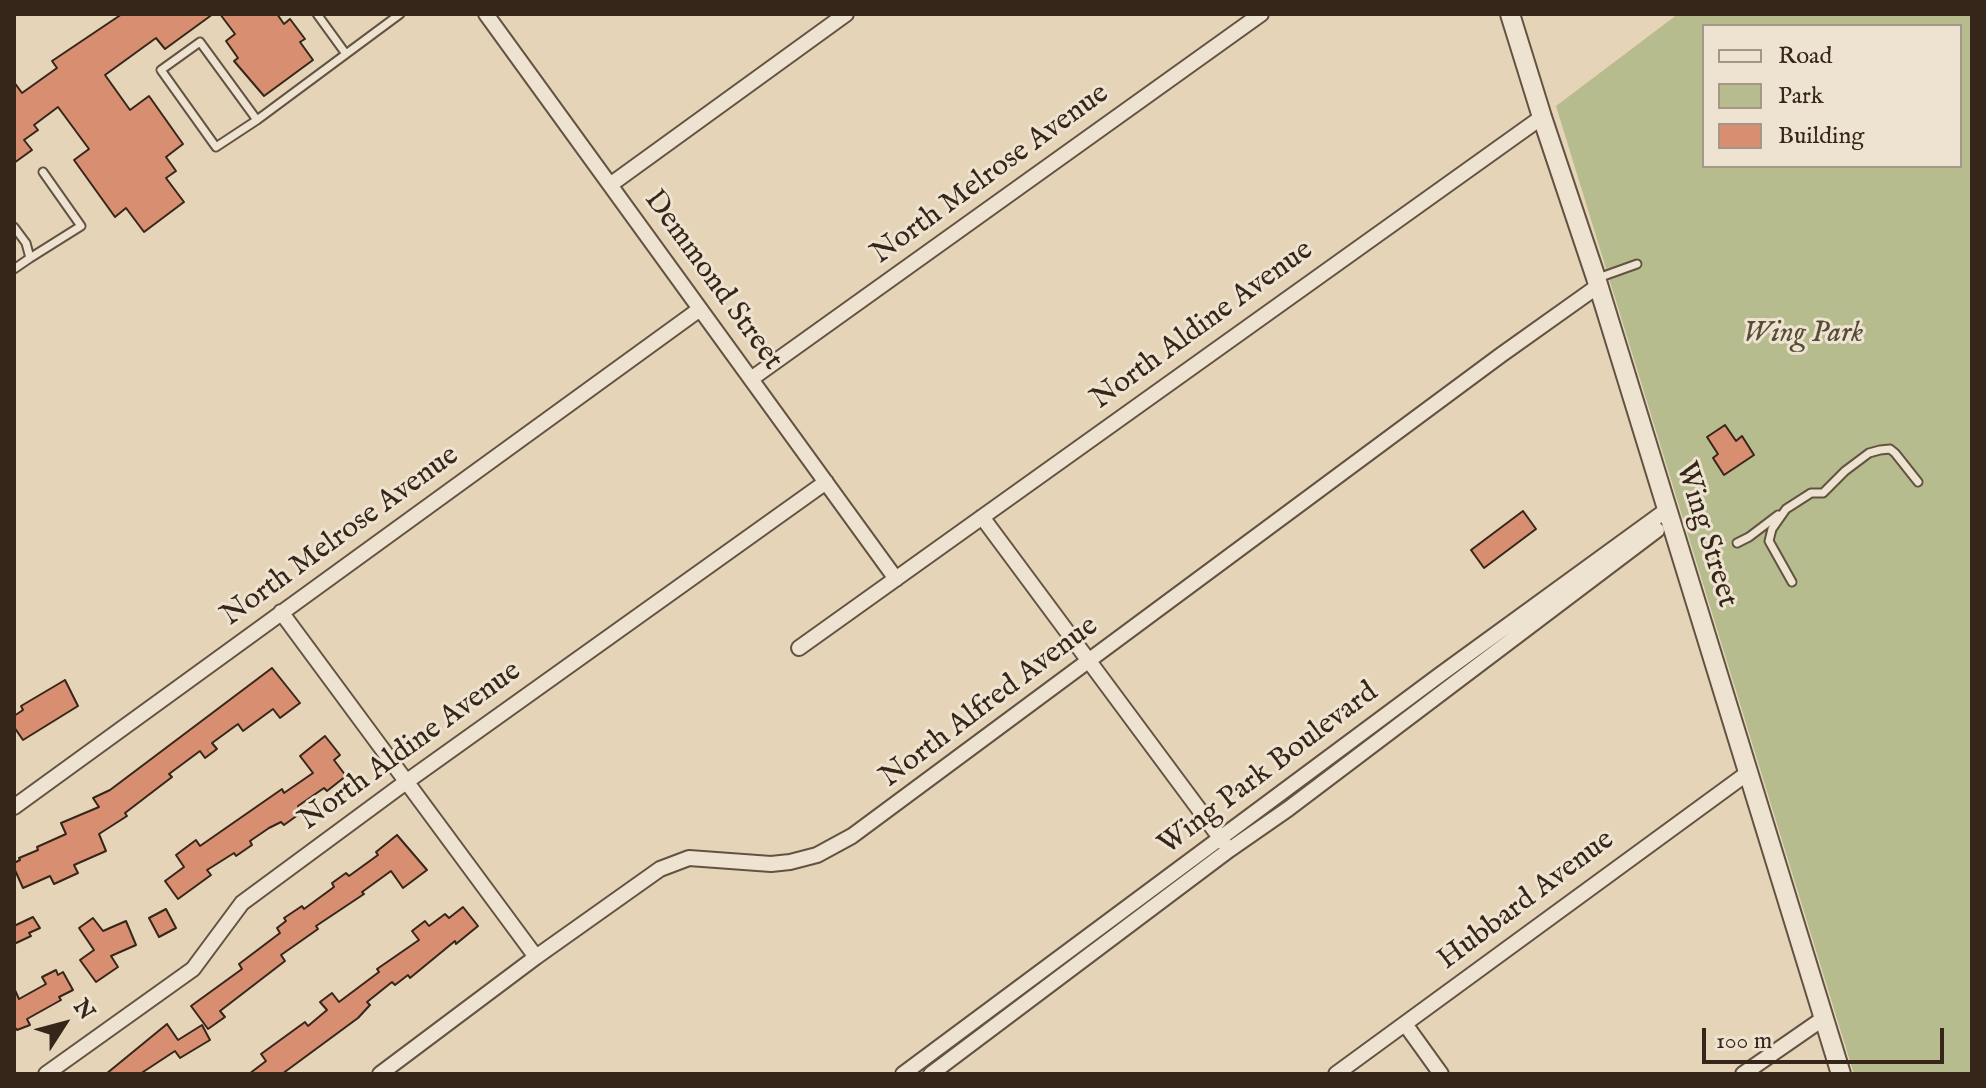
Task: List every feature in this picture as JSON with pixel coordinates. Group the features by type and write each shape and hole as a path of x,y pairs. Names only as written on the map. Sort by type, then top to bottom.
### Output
{"street":[{"name":"Demmond Street","path":"486,14 896,579"},
{"path":"610,185 846,14"},
{"name":"North Melrose Avenue","path":"751,379 1261,14"},
{"name":"Wing Street","path":"1510,14 1597,282 1841,1074"},
{"name":"North Aldine Avenue","path":"799,648 1542,117"},
{"name":"North Alfred Avenue","path":"380,1074 641,881 676,861 703,857 771,864 790,862 835,847 1597,282"},
{"name":"North Melrose Avenue","path":"14,807 700,309"},
{"name":"North Aldine Avenue","path":"46,1074 193,969 242,903 826,482"},
{"name":"Wing Park Boulevard","path":"903,1074 1224,844 1288,809 1669,514"},
{"path":"982,517 1224,844"},
{"path":"281,612 536,957"},
{"name":"Hubbard Avenue","path":"1336,1074 1749,772"},
{"name":"Wing Park Boulevard","path":"931,1074 1224,844"},
{"path":"1743,1074 1824,1018"},
{"path":"1405,1024 1441,1074"}],"lane":[{"path":"317,14 346,54"},
{"path":"257,120 200,42 161,70 216,147 257,120 400,14"},
{"path":"14,269 81,226 43,172"},
{"path":"14,227 26,243 30,258"},
{"path":"1597,282 1637,264"},
{"path":"1737,543 1811,493 1823,493 1869,453 1890,449 1918,482"},
{"path":"1769,541 1772,529 1786,509"},
{"path":"1755,533 1769,541 1792,582"}],"green space":[{"name":"Wing Park","path":"1678,14 1972,14 1972,1074 1854,1074 1556,106"}],"building":[{"path":"122,14 213,14 165,49 156,38 105,75 130,110 149,96 183,144 166,157 176,171 166,178 184,202 144,232 126,208 115,217 74,160 89,149 58,107 34,125 38,130 24,140 32,150 14,163 14,82 22,93 57,68 52,61"},
{"path":"220,14 277,14 284,24 290,19 305,39 300,42 313,60 264,96 234,61 238,58 226,41 235,34"},
{"path":"1725,425 1736,441 1742,436 1754,455 1724,475 1713,458 1718,454 1707,437"},
{"path":"1523,511 1536,529 1484,568 1471,550"},
{"path":"272,668 300,703 280,718 273,709 243,731 238,724 212,743 217,749 205,758 200,751 169,774 172,777 125,813 127,816 99,834 106,851 74,865 78,873 54,884 50,876 23,888 14,868 19,858 66,834 61,823 99,807 93,798 110,790"},
{"path":"65,680 78,706 23,740 14,727 14,716 23,710 21,706"},
{"path":"325,736 340,755 334,760 346,776 327,791 324,788 298,806 302,812 284,825 281,822 269,828 236,856 234,853 207,870 211,875 178,899 165,881 184,867 176,855 196,840 200,846 282,789 284,793 313,773 300,756"},
{"path":"397,835 427,870 403,888 391,871 362,892 364,894 316,926 318,929 281,955 285,961 220,1011 225,1017 208,1029 191,1006 242,969 239,964 280,933 277,928 286,921 284,918 302,906 304,909 334,887 332,883 346,873 349,876 378,855 376,852"},
{"path":"463,907 478,926 456,944 455,941 410,978 408,975 395,985 392,982 367,1002 370,1005 358,1018 282,1074 249,1074 266,1061 261,1054 305,1022 308,1026 327,1010 320,1002 332,993 339,1002 379,972 377,969 419,940 412,931 425,921 429,926 445,914 449,918"},
{"path":"166,909 176,928 159,937 149,918"},
{"path":"33,917 40,928 14,944 14,926"},
{"path":"93,918 103,931 126,921 136,945 111,956 118,967 96,982 80,960 94,950 79,928"},
{"path":"56,970 58,975 63,972 73,990 27,1019 30,1025 17,1030 14,1026 14,988 19,999 46,984 42,977"},
{"path":"167,1024 178,1040 202,1025 210,1040 180,1058 175,1051 140,1074 106,1074"}]}
